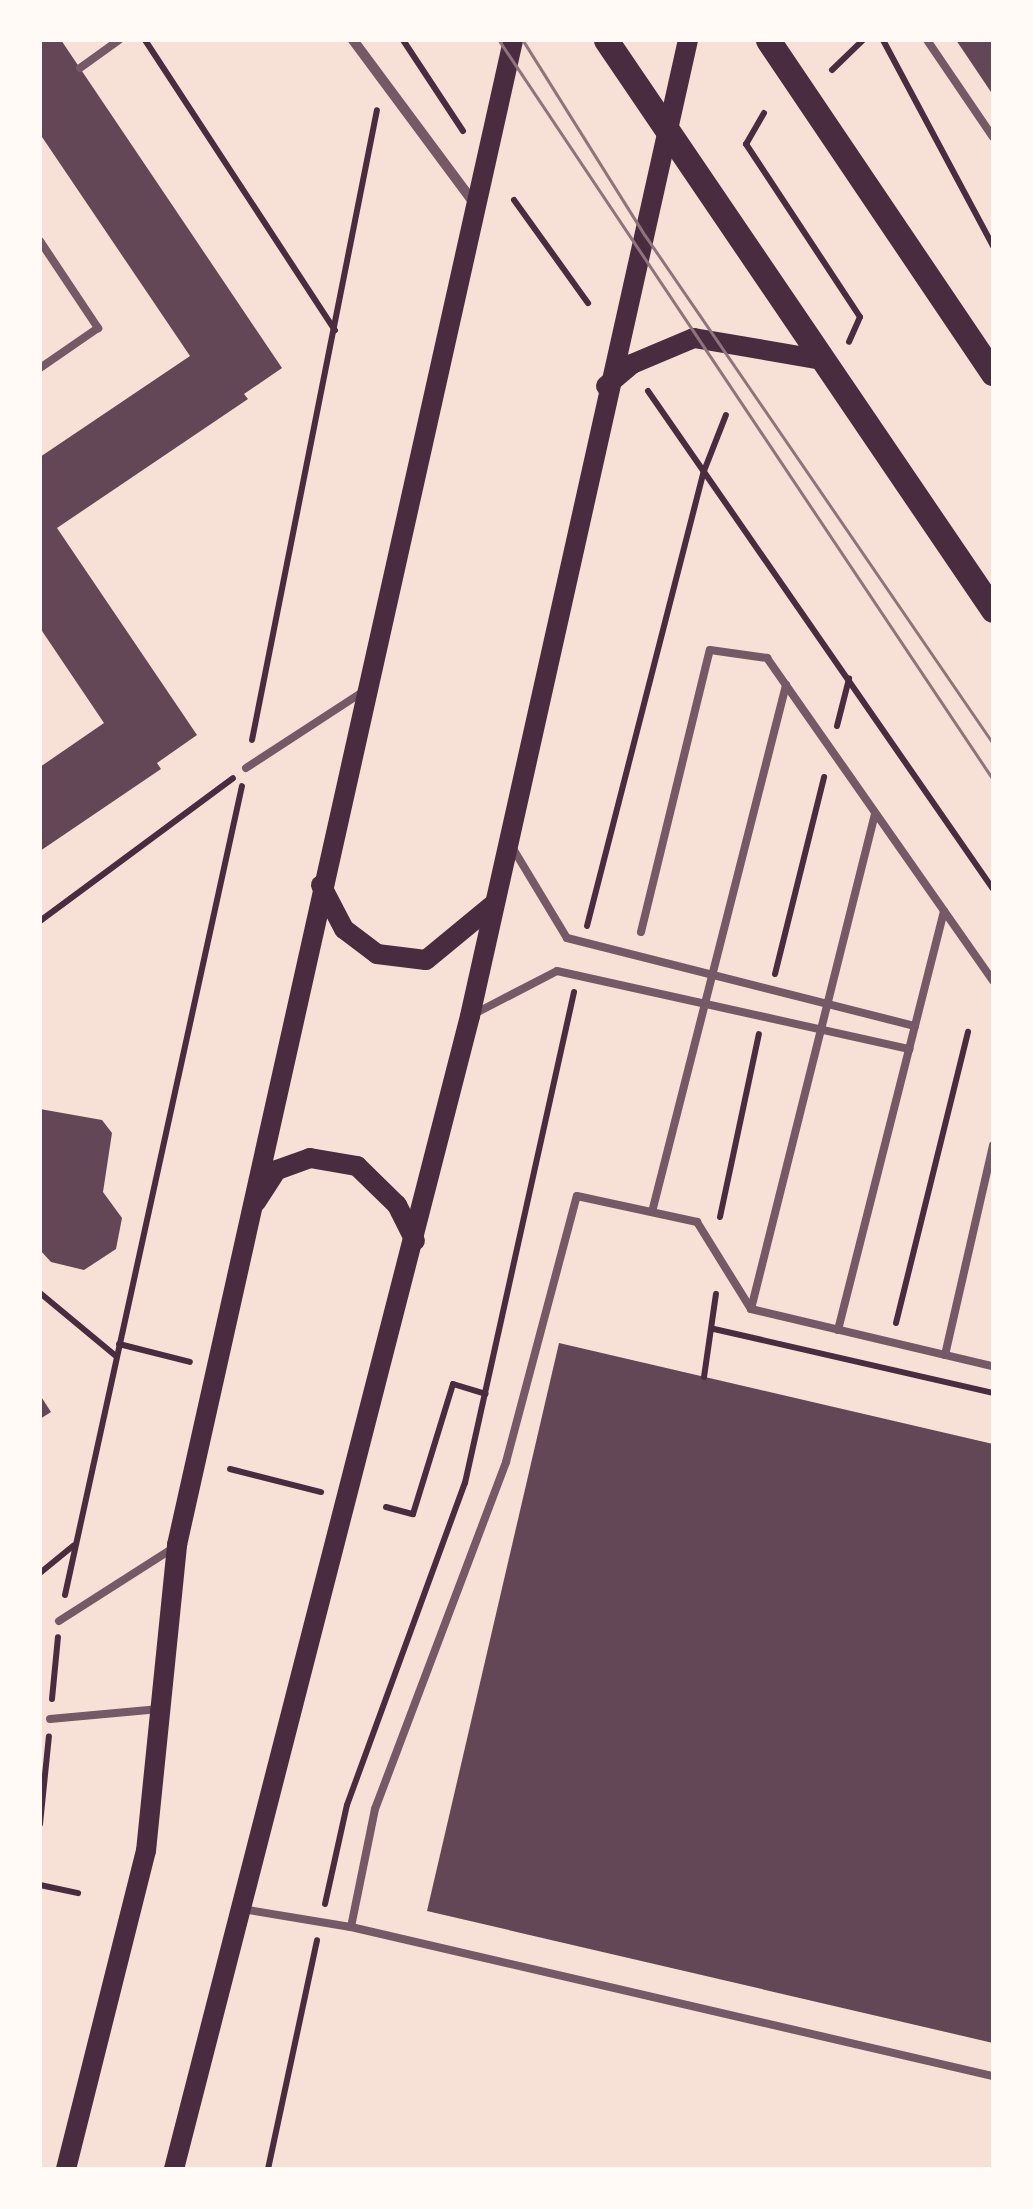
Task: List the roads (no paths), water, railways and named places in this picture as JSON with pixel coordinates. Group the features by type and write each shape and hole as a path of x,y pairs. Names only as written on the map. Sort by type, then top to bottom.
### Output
{"main road":[{"path":"66,2169 146,1851 177,1545 364,691 514,40"},
{"path":"606,40 666,125 818,360 993,610"},
{"path":"174,2169 470,1016 606,386 688,40"},
{"path":"768,40 993,373"},
{"path":"606,386 632,364 694,338 818,360"},
{"path":"321,885 344,929 377,954 426,960 494,904"},
{"path":"248,1215 276,1170 310,1158 357,1166 397,1205 415,1241"}],"street":[{"path":"353,40 474,203"}],"lane":[{"path":"80,68 119,40"},
{"path":"926,40 993,137"},
{"path":"40,241 98,328 40,368"},
{"path":"640,932 710,650 767,658 993,981"},
{"path":"652,1212 786,685"},
{"path":"246,768 364,691"},
{"path":"751,1310 876,813"},
{"path":"508,840 566,938 915,1026"},
{"path":"838,1330 944,911"},
{"path":"470,1016 557,971 909,1049"},
{"path":"945,1355 993,1144"},
{"path":"351,1927 375,1809 506,1462 577,1196 698,1222 751,1310 993,1366"},
{"path":"59,1622 177,1545"},
{"path":"50,1719 161,1709"},
{"path":"238,1908 351,1927 993,2076"}],"tram line":[{"path":"499,40 993,779"},
{"path":"523,40 645,235 993,743"}]}
